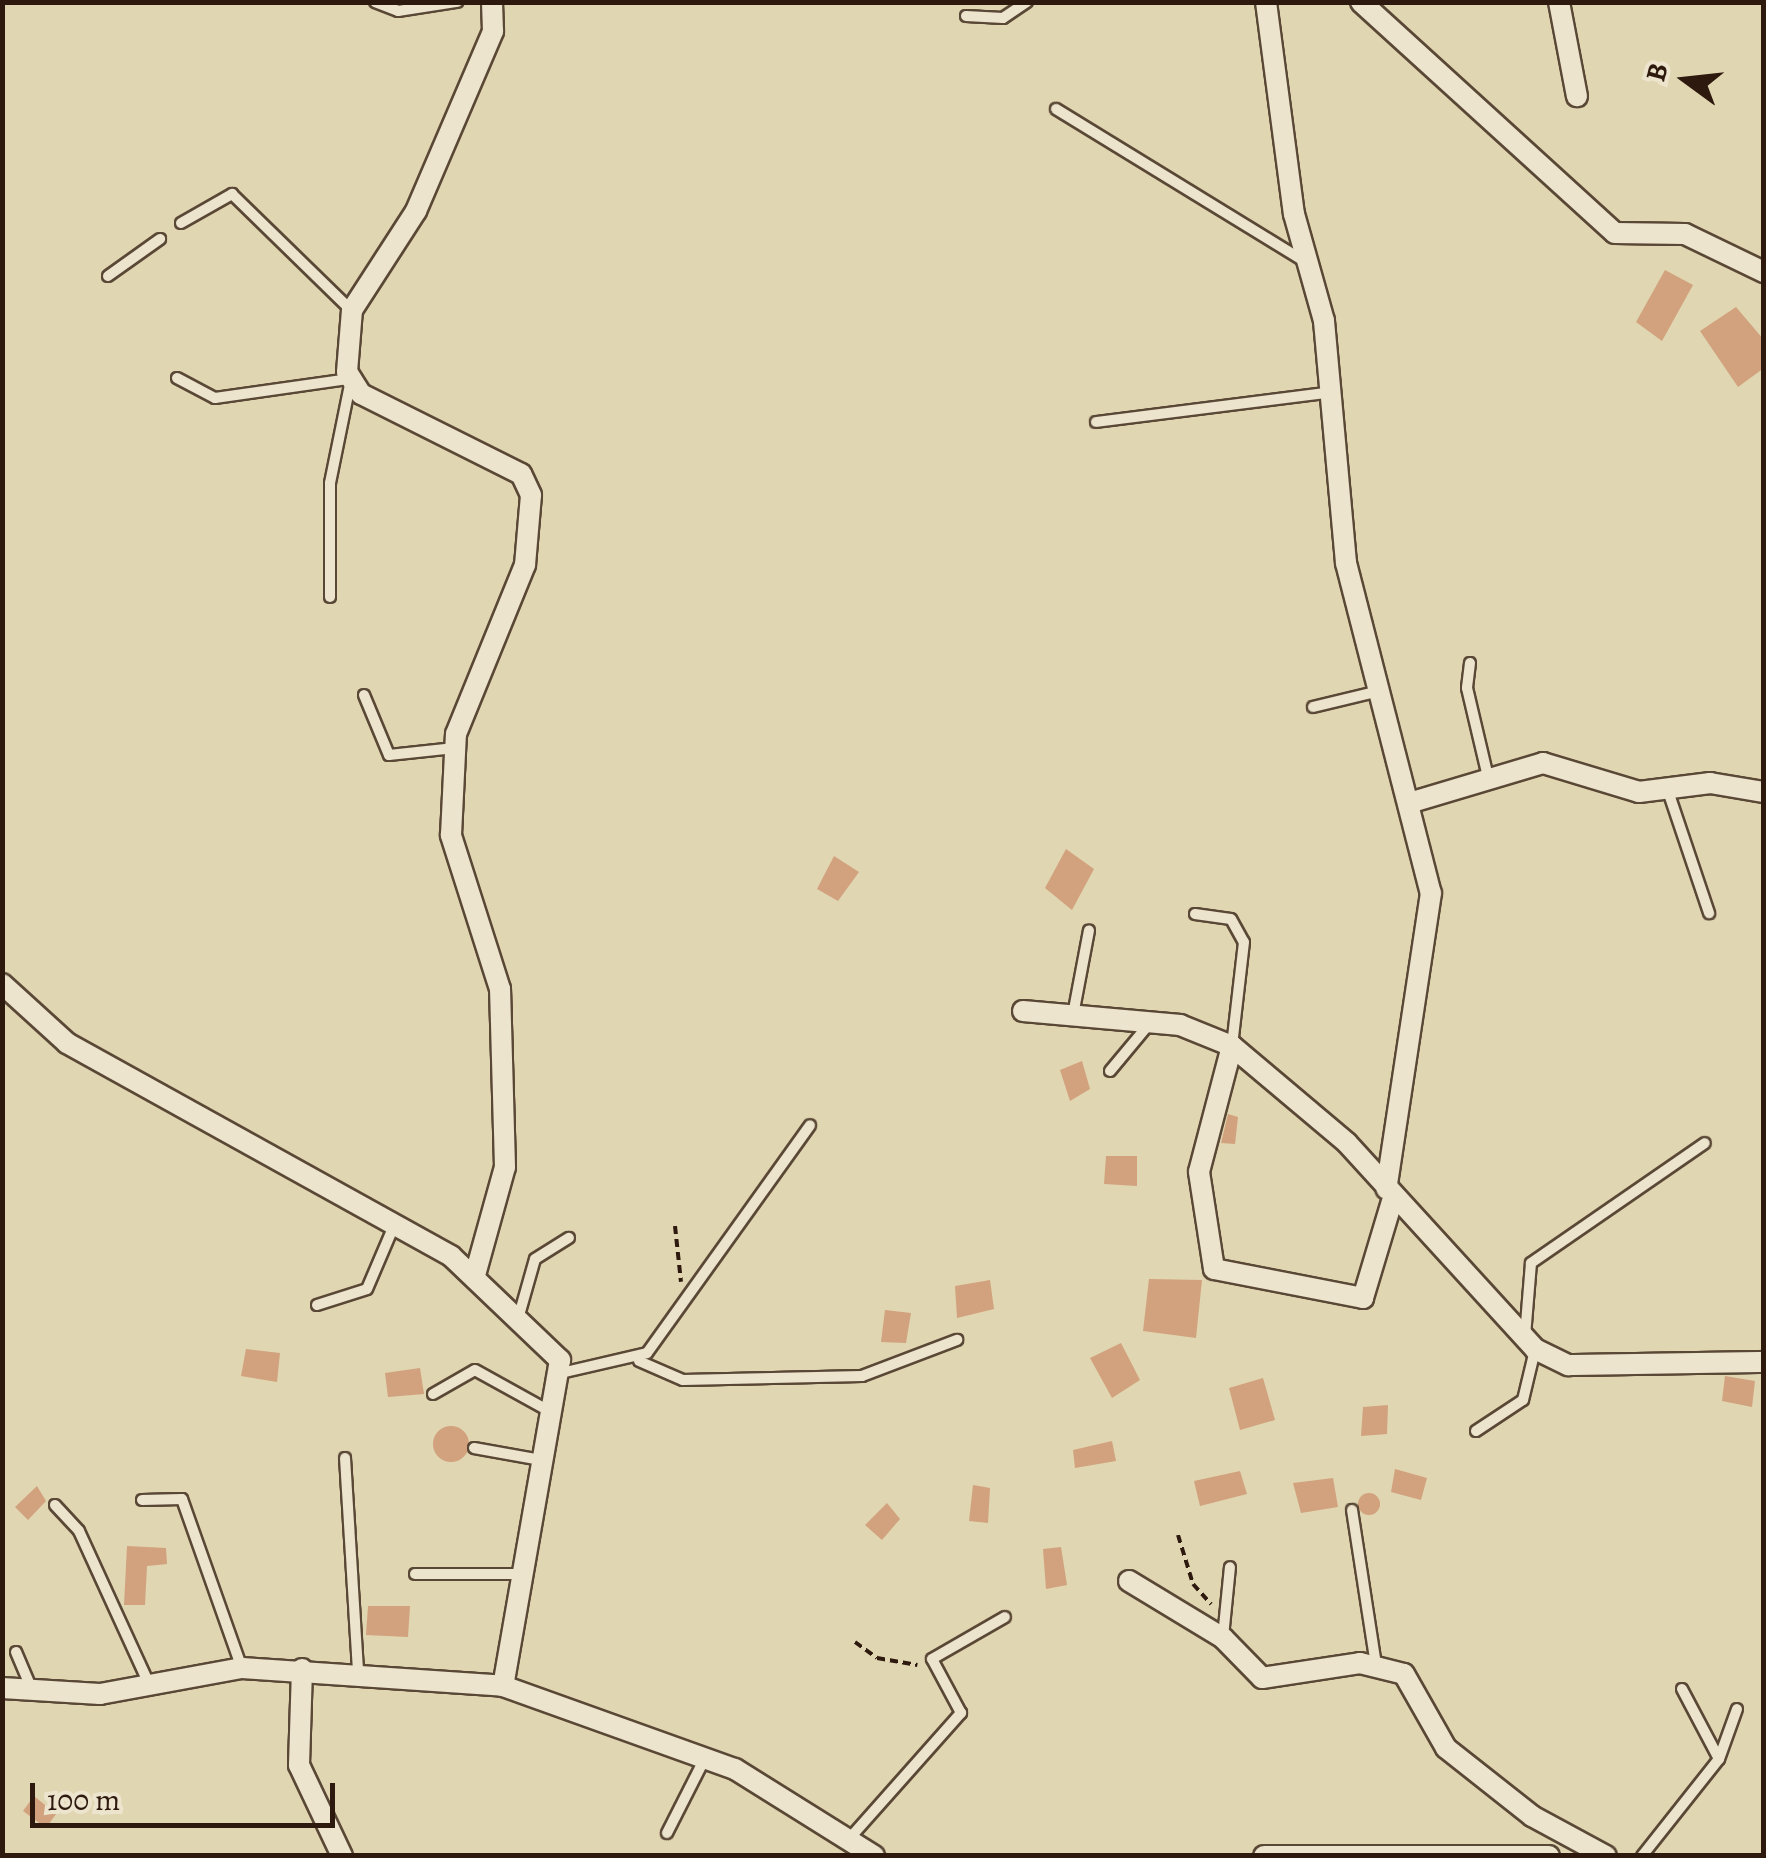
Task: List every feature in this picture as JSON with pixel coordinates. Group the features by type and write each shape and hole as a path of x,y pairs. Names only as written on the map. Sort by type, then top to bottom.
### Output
{"street":[{"path":"475,1275 505,1167 500,1009 494,964 454,852 455,748 463,703 525,566 528,481 349,382 352,310 416,212 494,31 492,2"},
{"path":"1232,1046 1199,1172 1214,1269 1363,1298 1389,1193 1394,1097 1433,914 1409,803 1346,562 1326,393 1324,321 1308,264 1266,2"},
{"path":"1361,2 1616,234 1685,234 1764,272"},
{"path":"1559,2 1577,96"},
{"path":"1409,803 1543,763 1639,792 1710,783 1764,792"},
{"path":"2,984 38,1025 475,1275 485,1297 560,1360 561,1373 518,1574 503,1686"},
{"path":"1023,1011 1150,1022 1210,1032 1232,1046 1347,1143 1530,1343 1605,1371 1764,1362"},
{"path":"1129,1581 1226,1630 1269,1680 1300,1669 1376,1666 1404,1674 1463,1763 1532,1816 1606,1856"},
{"path":"4,1684 100,1694 242,1668 358,1671 503,1686 705,1757 874,1856"},
{"path":"302,1669 298,1764 342,1856"},
{"path":"1264,1856 1549,1856"}],"lane":[{"path":"375,2 398,11 456,2"},
{"path":"966,16 1003,18 1027,2"},
{"path":"1056,108 1308,264"},
{"path":"181,223 232,194 352,310"},
{"path":"108,276 160,238"},
{"path":"177,378 215,398 349,382 330,483 330,597"},
{"path":"1096,422 1326,393"},
{"path":"1470,663 1466,688 1488,778"},
{"path":"1313,707 1379,691"},
{"path":"364,695 388,754 455,748"},
{"path":"1668,791 1709,913"},
{"path":"1195,914 1231,919 1244,942 1232,1046"},
{"path":"1073,1016 1090,930"},
{"path":"1110,1071 1150,1022"},
{"path":"638,1361 688,1306 810,1125"},
{"path":"1476,1431 1523,1400 1530,1343 1530,1262 1706,1143"},
{"path":"317,1305 367,1288 393,1228"},
{"path":"519,1325 527,1272 569,1238"},
{"path":"561,1373 638,1361 683,1380 862,1376 957,1340"},
{"path":"433,1394 475,1370 552,1413"},
{"path":"474,1448 541,1460"},
{"path":"345,1458 358,1671"},
{"path":"142,1500 182,1500 242,1668"},
{"path":"55,1505 79,1532 150,1687"},
{"path":"1352,1510 1376,1666"},
{"path":"1226,1630 1230,1567"},
{"path":"416,1574 518,1574"},
{"path":"848,1840 961,1713 960,1698 931,1667 939,1652 1005,1616"},
{"path":"16,1652 30,1687"},
{"path":"1682,1690 1719,1760"},
{"path":"1642,1856 1719,1760 1737,1709"},
{"path":"667,1833 705,1757"}],"path":[{"path":"675,1226 688,1306"},
{"path":"1178,1534 1193,1584 1226,1630"},
{"path":"855,1642 877,1658 931,1667"}],"building":[{"path":"1665,270 1693,285 1662,341 1636,322"},
{"path":"1736,307 1764,340 1764,368 1738,387 1700,331"},
{"path":"1066,849 1094,869 1072,910 1045,888"},
{"path":"834,856 859,872 838,901 817,889"},
{"path":"1082,1061 1090,1089 1070,1101 1060,1070"},
{"path":"1228,1114 1238,1117 1235,1144 1221,1143"},
{"path":"1106,1156 1137,1156 1137,1186 1104,1184"},
{"path":"1149,1279 1202,1280 1196,1338 1143,1331"},
{"path":"990,1280 994,1309 957,1318 955,1286"},
{"path":"885,1310 911,1313 906,1343 881,1342"},
{"path":"1121,1343 1140,1380 1112,1398 1090,1358"},
{"path":"246,1349 280,1353 277,1382 241,1376"},
{"path":"420,1368 424,1394 388,1397 385,1373"},
{"path":"1725,1376 1755,1381 1752,1407 1722,1401"},
{"path":"1263,1378 1275,1420 1240,1430 1229,1388"},
{"path":"1388,1405 1387,1434 1361,1436 1363,1407"},
{"path":"451,1426 464,1431 469,1444 464,1457 451,1462 438,1457 433,1444 438,1431"},
{"path":"1112,1441 1116,1461 1075,1468 1073,1450"},
{"path":"1395,1469 1427,1478 1421,1500 1391,1492"},
{"path":"1240,1471 1247,1494 1200,1506 1194,1481"},
{"path":"1333,1478 1338,1507 1301,1513 1293,1483"},
{"path":"973,1485 990,1488 988,1523 969,1521"},
{"path":"37,1486 46,1501 28,1520 15,1507"},
{"path":"1369,1493 1377,1496 1377,1512 1369,1515 1361,1512 1358,1504 1361,1496"},
{"path":"887,1503 900,1519 882,1540 865,1525"},
{"path":"127,1546 166,1548 167,1564 147,1566 145,1605 124,1605"},
{"path":"1061,1547 1067,1585 1046,1589 1043,1549"},
{"path":"368,1606 410,1606 408,1637 366,1635"},
{"path":"34,1796 56,1814 46,1828 23,1811"}]}
